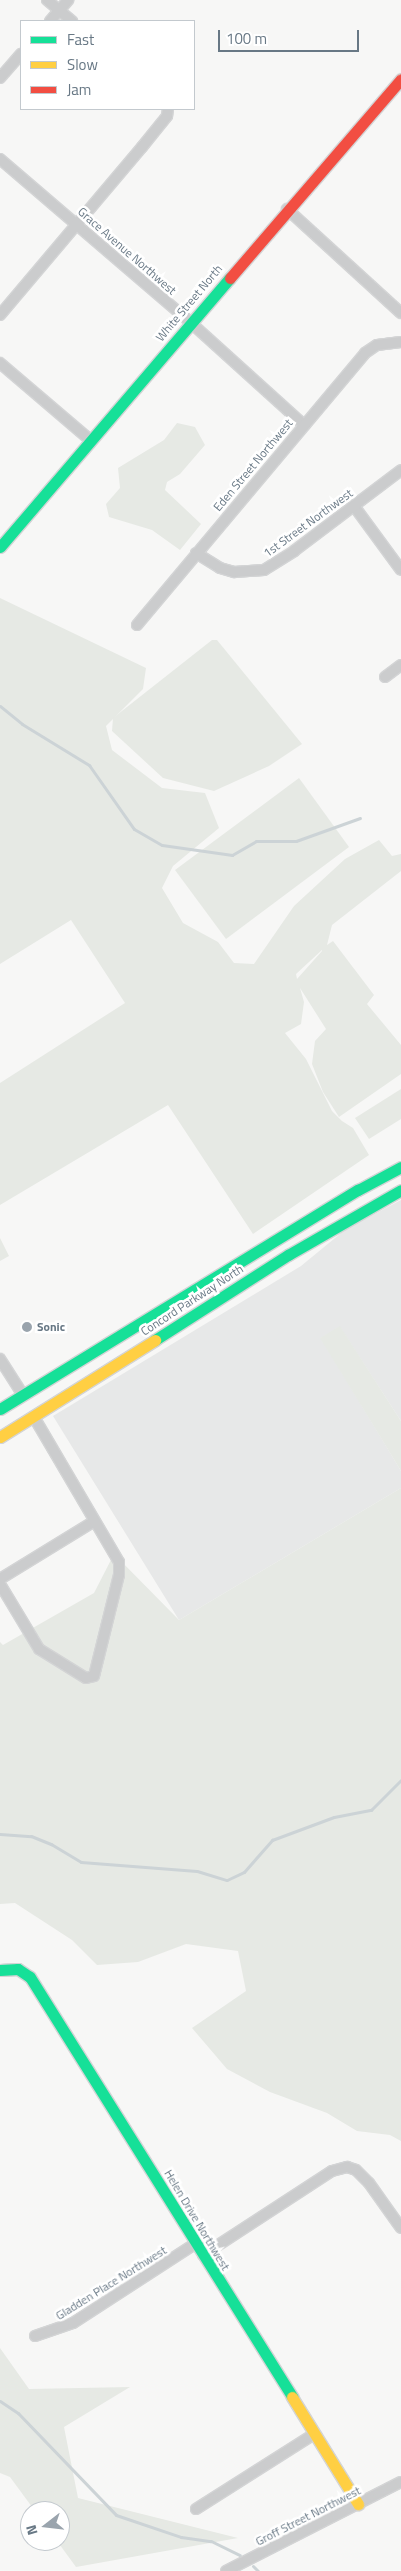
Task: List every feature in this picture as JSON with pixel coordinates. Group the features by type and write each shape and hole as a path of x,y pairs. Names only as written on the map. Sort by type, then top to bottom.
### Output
{"main road":[{"name":"White Street North","path":"0,547 190,322 401,79"},
{"path":"358,1190 401,1157"},
{"name":"Concord Parkway North","path":"0,1409 232,1266 358,1190 401,1167"},
{"name":"Concord Parkway North","path":"0,1437 243,1283 401,1190"},
{"path":"232,1266 243,1283"},
{"path":"34,1417 34,1407 47,1395 112,1350 151,1316"},
{"path":"0,1422 20,1408 23,1395"},
{"name":"Helen Drive Northwest","path":"0,1970 18,1969 30,1977 358,2504"}],"street":[{"path":"48,0 71,20"},
{"path":"51,20 68,0"},
{"path":"0,78 20,55"},
{"path":"0,315 148,140 167,110"},
{"name":"Grace Avenue Northwest","path":"0,159 190,322 304,425"},
{"path":"288,209 401,313"},
{"name":"Eden Street Northwest","path":"137,625 365,353 377,345 401,342"},
{"path":"0,363 90,440"},
{"name":"1st Street Northwest","path":"196,553 220,568 234,572 264,570 401,470"},
{"path":"354,506 401,570"},
{"path":"385,677 401,665"},
{"path":"0,1359 23,1395"},
{"path":"0,1584 39,1649 86,1678 94,1676 119,1575 119,1562 34,1417"},
{"path":"0,1579 94,1522"},
{"path":"203,2254 332,2171 347,2167 356,2170 369,2183 401,2228"},
{"name":"Gladden Place Northwest","path":"35,2336 73,2324 196,2243"},
{"path":"196,2509 314,2434"},
{"name":"Groff Street Northwest","path":"226,2571 401,2482"}],"shaded area":[{"path":"177,423 195,427 205,445 180,474 167,482 165,490 201,524 180,550 152,530 109,517 106,504 120,488 118,468 164,440"},
{"path":"0,598 146,668 143,689 106,726 112,750 162,788 205,793 219,828 173,866 162,888 183,923 218,942 234,963 254,964 294,906 345,859 379,840 392,856 401,854 401,871 332,925 327,945 333,941 374,995 367,1004 401,1045 401,1074 339,1117 323,1092 312,1064 315,1041 326,1029 300,988 304,1002 301,1024 285,1033 306,1059 332,1111 342,1121 353,1128 369,1155 253,1234 168,1105 0,1205 0,1083 125,1003 71,920 0,964","holes":["322,951 297,979 296,974"]},
{"path":"212,640 217,640 302,744 269,766 214,791 163,778 112,731 113,718"},
{"path":"299,778 349,847 226,939 175,870"},
{"path":"401,1089 401,1119 369,1139 355,1118"},
{"path":"401,1200 401,1421 340,1327 321,1338 401,1471 401,1488 179,1620 53,1416 301,1266 346,1229"},
{"path":"0,1238 9,1256 0,1261"},
{"path":"340,1326 401,1421 401,1471 320,1338"},
{"path":"401,1488 401,2141 390,2135 357,2131 327,2113 270,2092 227,2069 192,2028 246,1991 238,1951 186,1944 138,1962 97,1965 72,1940 15,1903 0,1904 0,1642 3,1645 94,1593 114,1554 179,1620"},
{"path":"0,2348 29,2389 130,2387 64,2427 78,2498 238,2538 76,2567 64,2551 70,2551 70,2501 28,2501 10,2477 0,2473"}],"waterway":[{"path":"0,706 22,724 89,765 134,829 162,845 232,855 256,841 296,841 360,818"},
{"path":"0,1834 31,1836 51,1844 81,1862 197,1871 227,1880 244,1872 272,1840 334,1817 371,1810 401,1780"},
{"path":"0,2401 18,2413 116,2515 181,2537 211,2541 240,2555"},
{"path":"253,2566 258,2571"}],"traffic: fast":[{"path":"0,547 230,278"},
{"path":"0,1409 358,1190 401,1167"},
{"path":"155,1340 288,1255 401,1190"},
{"path":"0,1970 18,1969 30,1977 292,2397"}],"traffic: slow":[{"path":"0,1437 155,1340"},
{"path":"292,2397 358,2504"}],"traffic: jam":[{"path":"230,278 401,79"}],"place":[{"name":"Sonic","path":"27,1327"}]}
